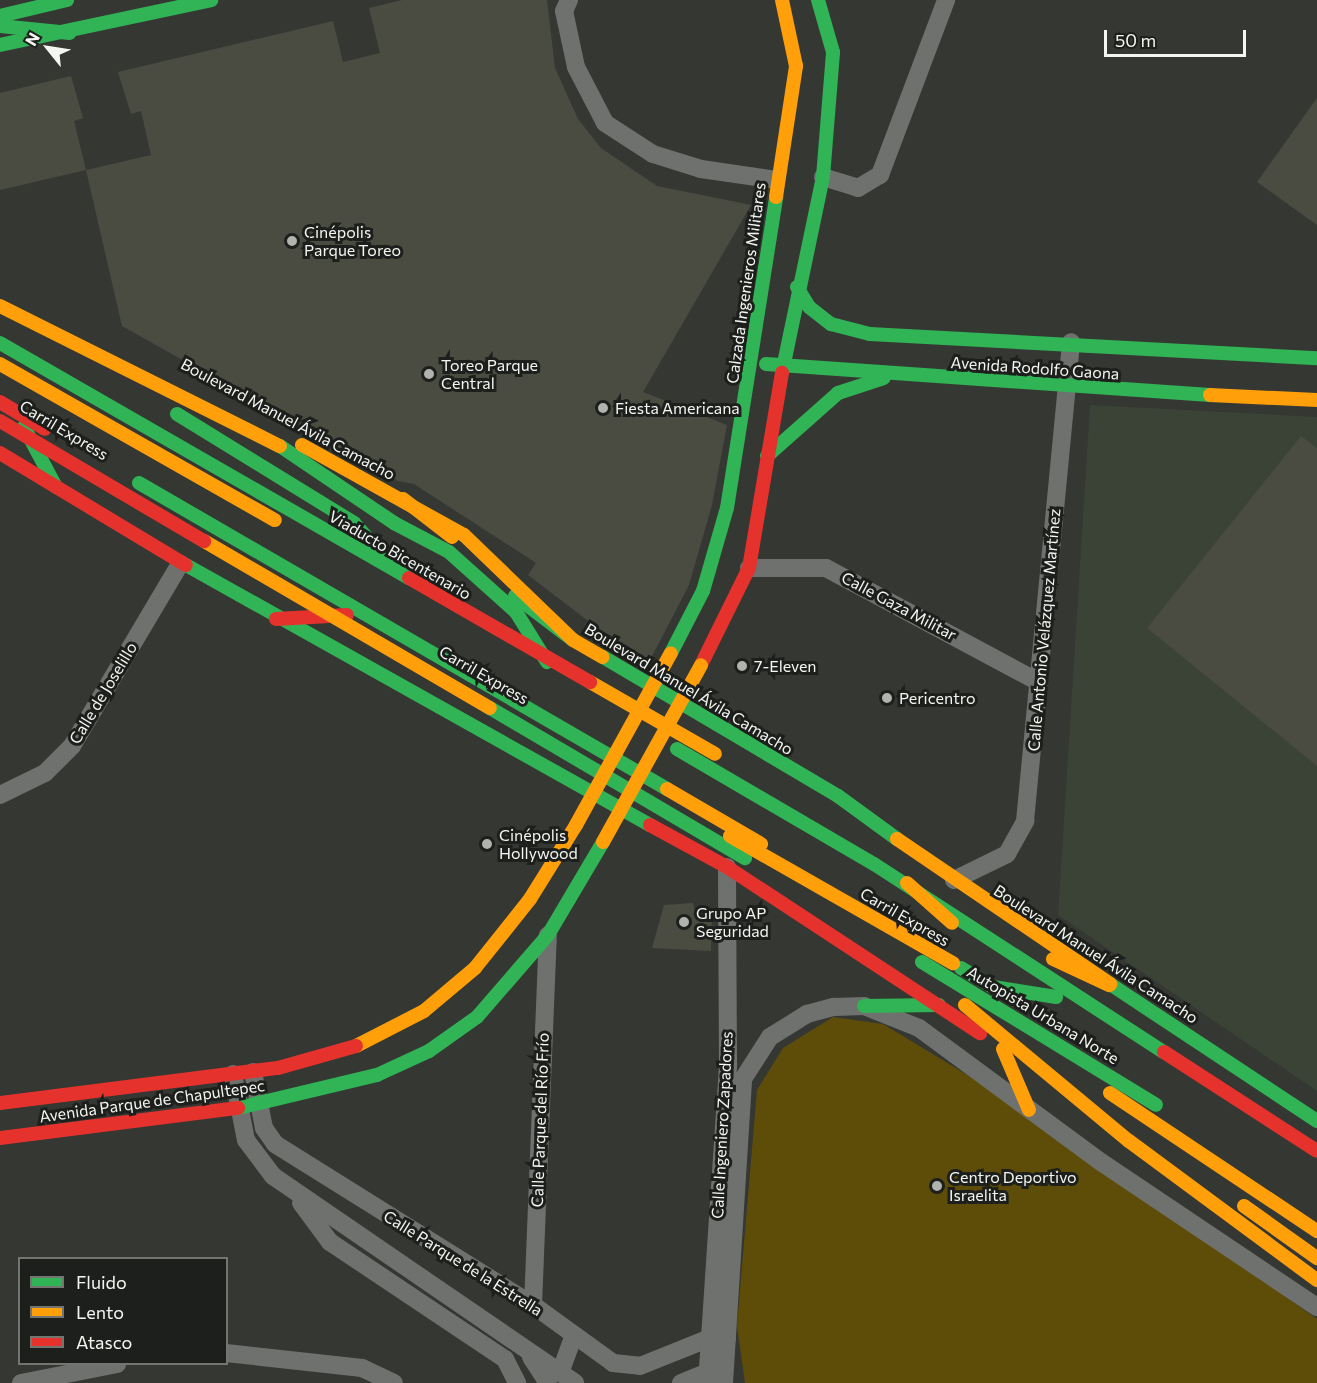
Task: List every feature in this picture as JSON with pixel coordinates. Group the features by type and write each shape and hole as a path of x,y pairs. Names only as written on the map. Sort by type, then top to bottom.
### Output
{"main road":[{"path":"0,16 67,0"},
{"path":"0,45 70,33 211,0"},
{"name":"Calzada Ingenieros Militares","path":"576,825 703,591 727,508 776,180 796,66 792,25 782,0"},
{"path":"748,568 797,287 823,177 833,52 818,0"},
{"path":"0,26 70,33"},
{"name":"Avenida Rodolfo Gaona","path":"797,287 808,307 831,324 870,334 1071,342 1317,358"},
{"path":"0,296 96,336"},
{"path":"0,306 274,442 341,472 405,518 458,542"},
{"path":"0,315 191,422 354,523 428,607"},
{"name":"Viaducto Bicentenario","path":"0,343 784,794"},
{"name":"Boulevard Manuel Ávila Camacho","path":"116,346 403,499 464,535 573,640 838,796 954,880 1108,985 1317,1121"},
{"name":"Avenida Rodolfo Gaona","path":"750,362 1066,388 1317,400"},
{"path":"0,364 558,679 911,889 1317,1151"},
{"path":"767,456 838,393 897,374"},
{"path":"0,402 363,614 570,729 833,886 908,935 1115,1097 1317,1231"},
{"name":"Carril Express","path":"0,412 993,987 1056,997"},
{"path":"16,412 56,487"},
{"name":"Autopista Urbana Norte","path":"0,421 898,950 1042,1031 1224,1149"},
{"path":"191,422 361,501"},
{"path":"274,442 361,501 474,570 516,612 558,679"},
{"path":"0,453 180,564 276,619 727,867 939,1005 1317,1258"},
{"path":"403,499 458,542 523,604 573,640"},
{"name":"Avenida Parque de Chapultepec","path":"0,1138 258,1105 378,1075 429,1051 477,1017 513,979 548,935 603,842 701,665 748,568"},
{"path":"276,619 363,614"},
{"name":"Autopista Urbana Norte","path":"784,794 862,844 983,948 1317,1170"},
{"name":"Avenida Parque de Chapultepec","path":"0,1103 253,1072 330,1056 402,1024 446,995 488,953 530,899 576,825"},
{"path":"911,889 941,893 1080,975 1108,985"},
{"path":"898,950 1130,1141 1317,1280"},
{"path":"488,953 513,979"},
{"name":"Carril Express","path":"953,963 1042,1031"},
{"path":"864,1006 939,1005"},
{"path":"1003,1049 1029,1110"}],"street":[{"path":"569,0 564,11 576,67 605,123 652,154 701,169 776,180"},
{"path":"823,177 858,188 880,175 946,0"},
{"name":"Calle Antonio Velázquez Martínez","path":"954,880 1007,854 1024,821 1071,342"},
{"name":"Calle de Joselillo","path":"0,795 45,772 72,746 180,564"},
{"name":"Calle Gaza Militar","path":"748,568 826,568 1039,681"},
{"name":"Calle Ingeniero Zapadores","path":"716,1379 729,1161 727,867"},
{"name":"Calle Parque del Río Frío","path":"533,1305 548,935"},
{"path":"864,1006 919,1028 1029,1110 1317,1307"},
{"name":"Calle Ingeniero Zapadores","path":"729,1161 738,1128 748,1065 770,1037 807,1014 864,1006"},
{"name":"Calle Parque de la Estrella","path":"253,1072 258,1105 275,1144 533,1305 613,1363 640,1366 718,1338"},
{"name":"Calle Parque de la Estrella","path":"232,1074 238,1108 257,1159 290,1190 527,1350 561,1380"},
{"path":"290,1190 330,1242 505,1359 517,1383"},
{"path":"561,1380 574,1335"},
{"path":"228,1353 362,1368 394,1383"},
{"path":"21,1383 112,1365"},
{"path":"681,1383 716,1379"}],"shaded area":[{"path":"1090,405 1317,417 1317,1091 1058,915"},
{"name":"Centro Deportivo Israelita","path":"833,1017 883,1024 1002,1096 1317,1319 1317,1383 745,1383 737,1326 757,1090 783,1048"}],"building":[{"name":"Toreo Parque Central","path":"402,0 547,0 555,68 578,119 601,148 657,186 751,205 643,392 727,425 712,505 689,585 647,666 528,575 536,563 414,484 398,481 122,326 86,170 151,155 141,111 131,114 118,72 333,21 343,62 380,53 369,8"},
{"path":"71,76 83,118 74,121 86,170 0,190 0,93"},
{"path":"1317,98 1317,225 1257,182"},
{"path":"1301,436 1317,448 1317,766 1147,628"},
{"name":"Grupo AP Seguridad","path":"693,903 696,916 712,917 711,951 652,948 664,905"}],"traffic: fast":[{"path":"0,16 67,0"},
{"path":"0,45 211,0"},
{"path":"782,373 823,177 833,52 818,0"},
{"path":"0,26 70,33"},
{"path":"671,653 703,591 727,508 776,197"},
{"path":"797,287 809,307 831,324 870,334 1317,358"},
{"path":"0,343 409,578"},
{"path":"766,364 1210,395"},
{"path":"767,456 838,393 884,378"},
{"path":"177,414 354,523 393,567"},
{"path":"24,427 56,487"},
{"path":"280,446 394,523 449,552 516,612 547,662"},
{"path":"139,483 667,789"},
{"path":"186,565 650,825"},
{"path":"515,596 573,640"},
{"path":"603,657 838,796 897,839"},
{"path":"490,708 745,858"},
{"path":"677,749 874,864 1164,1052"},
{"path":"238,1108 377,1075 429,1051 477,1017 548,935 603,842"},
{"path":"922,962 1156,1105"},
{"path":"961,968 993,987 1056,997"},
{"path":"1110,984 1317,1121"},
{"path":"864,1006 939,1005"}],"traffic: slow":[{"path":"776,197 796,66 782,0"},
{"path":"0,306 280,446"},
{"path":"0,364 275,520"},
{"path":"1210,395 1317,400"},
{"path":"302,445 464,535 573,640 603,657"},
{"path":"403,499 452,537"},
{"path":"204,541 490,708"},
{"path":"576,825 671,653"},
{"path":"603,842 701,665"},
{"path":"590,682 715,754"},
{"path":"667,789 761,844"},
{"path":"356,1046 424,1011 475,968 530,899 576,825"},
{"path":"730,836 953,963"},
{"path":"897,839 1110,984"},
{"path":"907,883 952,923"},
{"path":"1053,959 1109,985"},
{"path":"965,1005 1129,1141"},
{"path":"1003,1049 1029,1110"},
{"path":"1110,1093 1317,1231"},
{"path":"1129,1141 1317,1280"},
{"path":"1244,1206 1317,1258"}],"traffic: jam":[{"path":"701,665 749,568 782,373"},
{"path":"0,402 45,429"},
{"path":"0,421 204,541"},
{"path":"0,453 186,565"},
{"path":"409,578 590,682"},
{"path":"276,619 347,615"},
{"path":"650,825 727,867 980,1033"},
{"path":"0,1103 278,1068 356,1046"},
{"path":"1164,1052 1317,1151"},
{"path":"0,1138 238,1108"}],"place":[{"name":"Cinépolis Parque Toreo","path":"292,241"},
{"name":"Toreo Parque Central","path":"429,374"},
{"name":"Fiesta Americana","path":"603,408"},
{"name":"7-Eleven","path":"742,666"},
{"name":"Pericentro","path":"887,698"},
{"name":"Cinépolis Hollywood","path":"487,844"},
{"name":"Grupo AP Seguridad","path":"684,922"},
{"name":"Centro Deportivo Israelita","path":"937,1186"}]}
